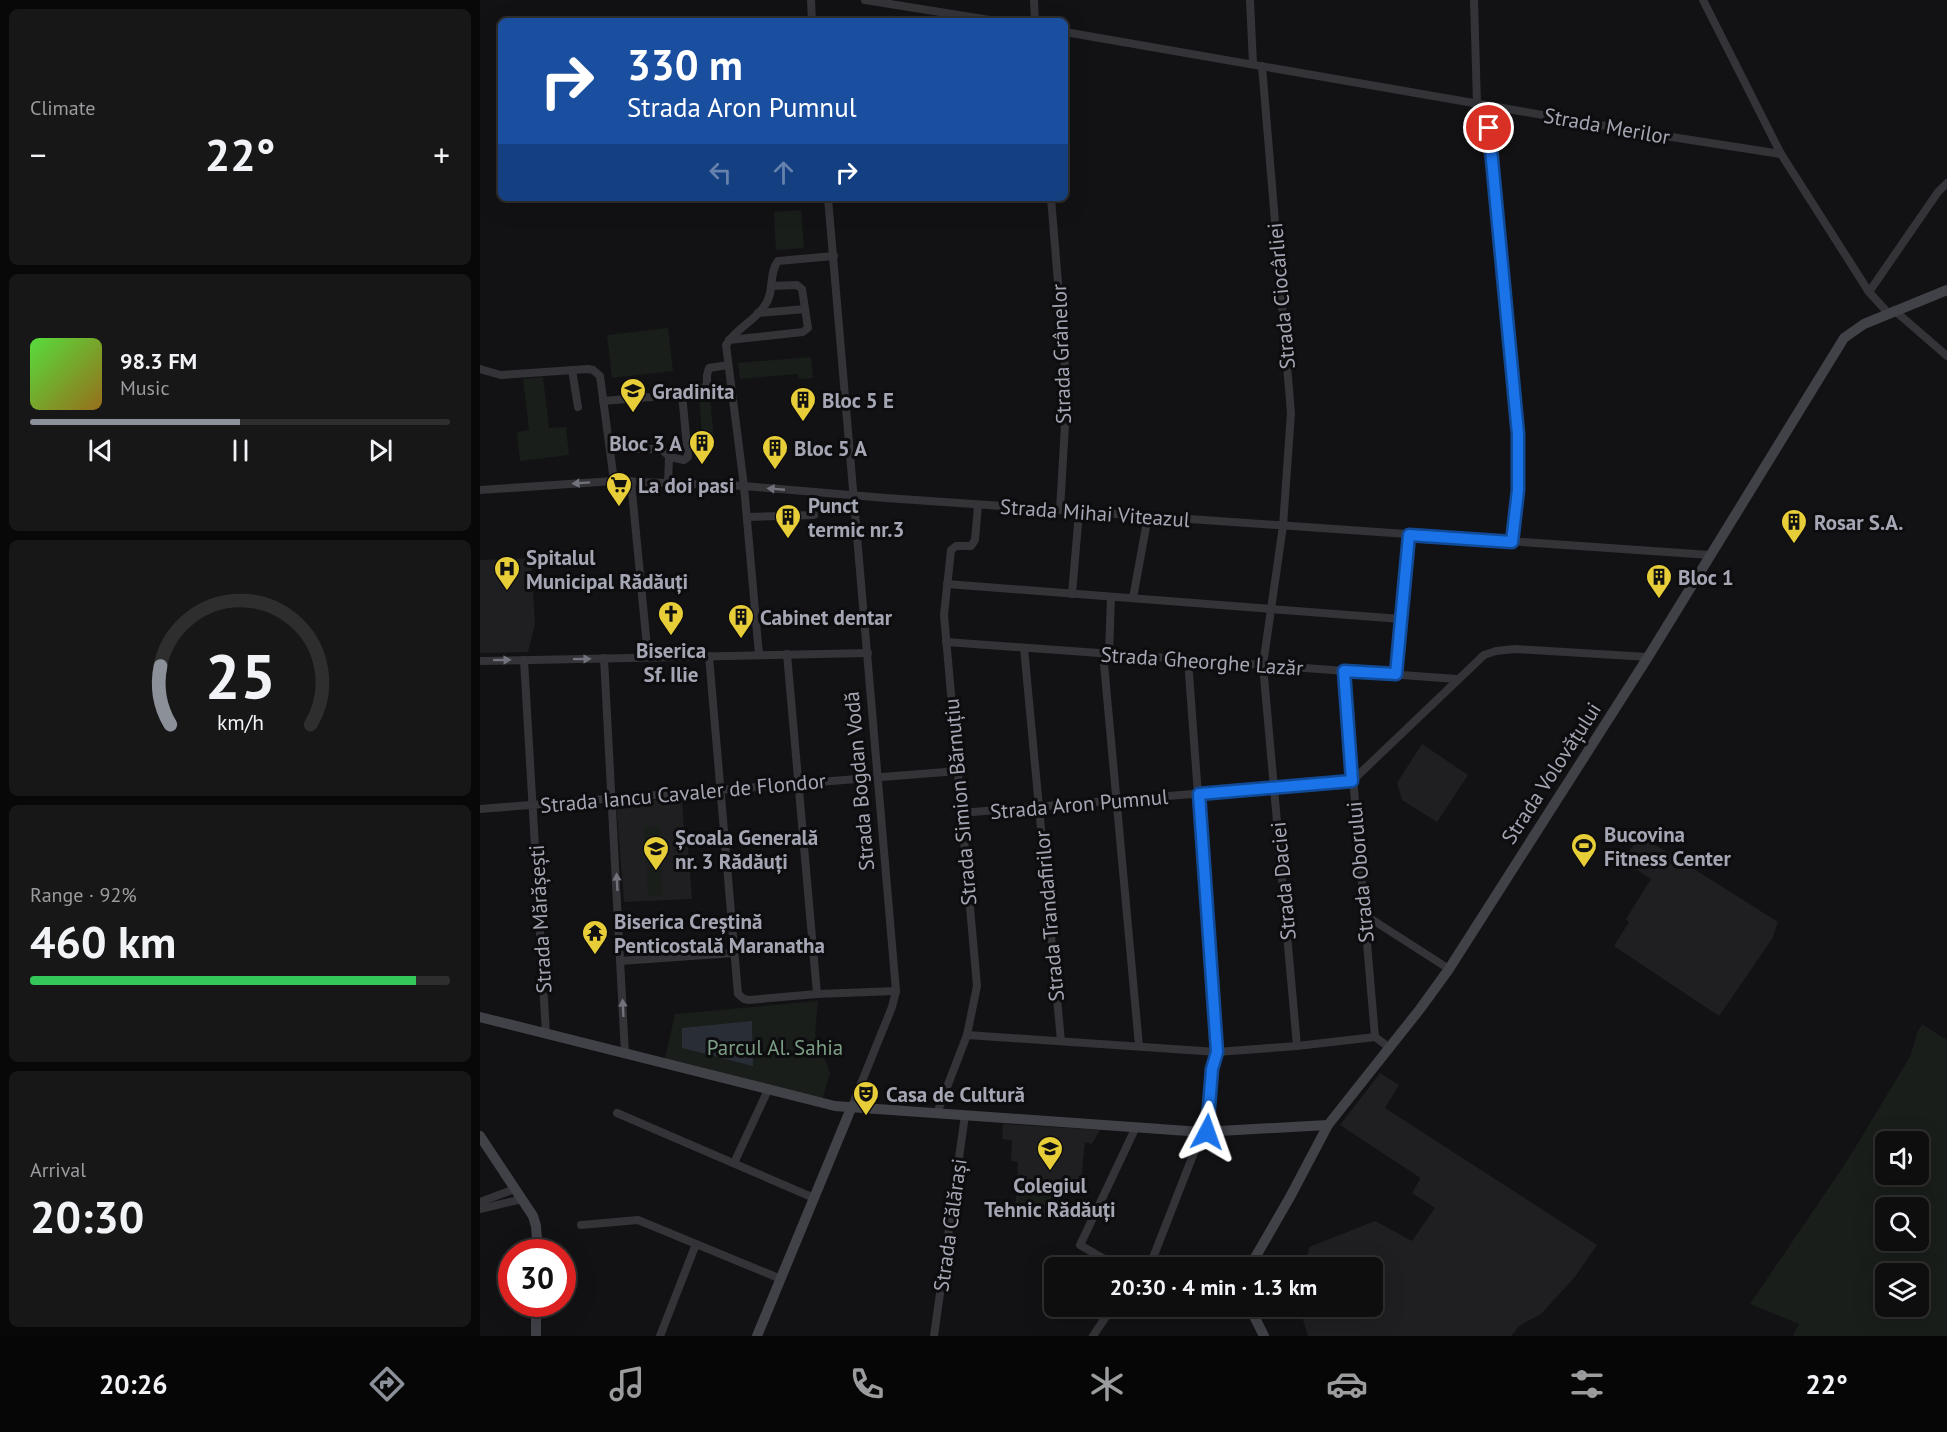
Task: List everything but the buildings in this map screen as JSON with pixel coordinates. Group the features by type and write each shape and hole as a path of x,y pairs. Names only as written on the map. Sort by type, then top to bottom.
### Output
{"main road":[{"name":"Strada Volovățului","path":"1255,1257 1328,1125 1449,969 1648,657 1844,338 1864,324 1947,290"},
{"path":"480,1017 835,1106 1204,1132 1328,1125"},
{"name":"Strada Bogdan Vodă","path":"758,1336 852,1106"},
{"path":"480,1136 533,1216 537,1239"},
{"path":"536,1317 536,1336"},
{"path":"1254,1317 1264,1336"}],"street":[{"path":"811,0 812,18"},
{"path":"866,0 977,18"},
{"path":"1034,0 1035,18"},
{"name":"Strada Ciocârliei","path":"1250,0 1291,413 1283,526 1272,609"},
{"path":"1474,0 1477,104"},
{"path":"1703,0 1781,154 1869,292 1947,356"},
{"name":"Strada Merilor","path":"1068,33 1487,106 1781,154"},
{"path":"1487,106 1518,434 1518,490 1512,542"},
{"path":"1869,292 1938,192 1947,183"},
{"name":"Strada Bogdan Vodă","path":"828,201 896,991 892,1007 852,1106"},
{"name":"Strada Grânelor","path":"1051,201 1067,391 1060,510"},
{"path":"759,655 744,486 726,345 737,330 767,304 771,274 777,261 834,256"},
{"path":"729,340 803,332 808,325 804,292 800,286 771,286"},
{"path":"758,313 805,309"},
{"path":"603,400 700,393 707,384 709,368 728,365"},
{"path":"480,369 501,375 588,369 597,373 600,376 614,481"},
{"path":"572,370 578,407"},
{"path":"669,457 684,460 688,457 682,394"},
{"path":"610,449 661,449 665,451 670,457 668,483"},
{"name":"Strada Mihai Viteazul","path":"480,490 614,481 744,486 978,505 1710,555"},
{"path":"631,481 648,657"},
{"name":"Strada Simion Bărnuțiu","path":"937,1113 967,1035 977,986 944,615 951,550 956,546 971,546 975,540 978,505"},
{"path":"1072,594 1079,512"},
{"path":"747,517 814,514"},
{"path":"1133,598 1148,516"},
{"path":"1396,674 1409,535"},
{"path":"947,584 1401,619"},
{"path":"1111,597 1106,654 1139,1046"},
{"name":"Strada Daciei","path":"1272,609 1263,665 1297,1046"},
{"name":"Strada Gheorghe Lazăr","path":"946,642 1457,679"},
{"name":"Strada Trandafirilor","path":"1024,648 1061,1041"},
{"path":"1352,781 1484,655 1515,649 1648,657"},
{"path":"480,661 868,653"},
{"path":"788,654 816,994"},
{"path":"709,656 738,994 749,1000 816,994 896,991"},
{"path":"604,658 625,1054"},
{"name":"Strada Mărășești","path":"524,660 546,1034"},
{"path":"1153,1257 1204,1132 1212,1069 1217,1052 1188,660"},
{"name":"Strada Oborului","path":"1344,671 1375,1037"},
{"name":"Strada Iancu Cavaler de Flondor","path":"480,809 958,771"},
{"name":"Strada Aron Pumnul","path":"962,813 1352,781"},
{"path":"1365,915 1449,969"},
{"path":"620,962 734,953"},
{"path":"967,1035 1217,1052 1375,1037 1390,1048"},
{"path":"734,1163 768,1090"},
{"path":"617,1113 814,1198"},
{"name":"Strada Călărași","path":"934,1336 965,1115"},
{"path":"1101,1257 1080,1245 1136,1127"},
{"path":"480,1202 515,1189"},
{"path":"480,1209 522,1199"},
{"path":"581,1225 638,1220 781,1279"},
{"path":"660,1336 696,1244"},
{"path":"1093,1336 1106,1317"}],"shaded area":[{"name":"Spitalul Municipal Rădăuți","path":"531,558 535,624 528,652 480,653 480,560"},
{"path":"1422,744 1468,775 1437,822 1402,800 1397,783"},
{"name":"Școala Generală nr. 3 Rădăuți","path":"682,798 692,899 624,902 616,803"},
{"path":"1640,835 1778,922 1772,939 1719,1016 1614,946 1629,922 1626,919 1651,879 1623,861"},
{"path":"752,1021 753,1066 682,1048 682,1028"},
{"path":"1380,1073 1399,1085 1385,1108 1597,1245 1574,1278 1541,1314 1519,1326 1511,1336 1308,1336 1302,1317 1383,1317 1383,1257 1307,1257 1309,1247 1375,1221 1412,1241 1435,1208 1412,1193 1419,1177 1340,1125"},
{"name":"Colegiul Tehnic Rădăuți","path":"1003,1124 1100,1130 1092,1144 1085,1142 1081,1182 1064,1182 1061,1204 1053,1219 1015,1213 1018,1162 1011,1161 1012,1140 1002,1139"}],"green space":[{"path":"801,210 804,248 776,250 774,212"},
{"path":"668,328 673,371 612,378 607,335"},
{"path":"811,357 813,378 799,379 798,374 740,379 738,363"},
{"path":"543,377 549,428 566,427 569,455 520,461 517,432 529,430 523,379"},
{"path":"710,396 714,443 703,444 699,397"},
{"path":"659,826 662,865 646,865 644,827"},
{"path":"661,866 663,895 648,896 647,867"},
{"name":"Parcul Al. Sahia","path":"818,1001 815,1034 830,1073 822,1100 665,1059 675,1014"},
{"path":"1922,1024 1947,1040 1947,1336 1793,1336 1799,1324 1750,1304 1845,1164 1910,1057"},
{"path":"1021,1179 1060,1184 1058,1203 1054,1203 1052,1216 1018,1211"}],"place":[{"name":"Gradinita","path":"633,414"},
{"name":"Bloc 5 E","path":"803,423"},
{"name":"Bloc 3 A","path":"702,466"},
{"name":"Bloc 5 A","path":"775,471"},
{"name":"La doi pasi","path":"619,508"},
{"name":"Punct termic nr.3","path":"788,540"},
{"name":"Rosar S.A.","path":"1794,545"},
{"name":"Spitalul Municipal Rădăuți","path":"507,592"},
{"name":"Bloc 1","path":"1659,600"},
{"name":"Biserica Sf. Ilie","path":"671,637"},
{"name":"Cabinet dentar","path":"741,640"},
{"name":"Bucovina Fitness Center","path":"1584,869"},
{"name":"Școala Generală nr. 3 Rădăuți","path":"656,872"},
{"name":"Biserica Creștină Penticostală Maranatha","path":"595,956"},
{"name":"Casa de Cultură","path":"866,1117"},
{"name":"Colegiul Tehnic Rădăuți","path":"1050,1172"}],"route":[{"path":"1207,1132 1212,1069 1217,1052 1199,794 1352,781 1344,671 1396,674 1409,535 1512,542 1518,490 1518,434 1489,128"}]}
